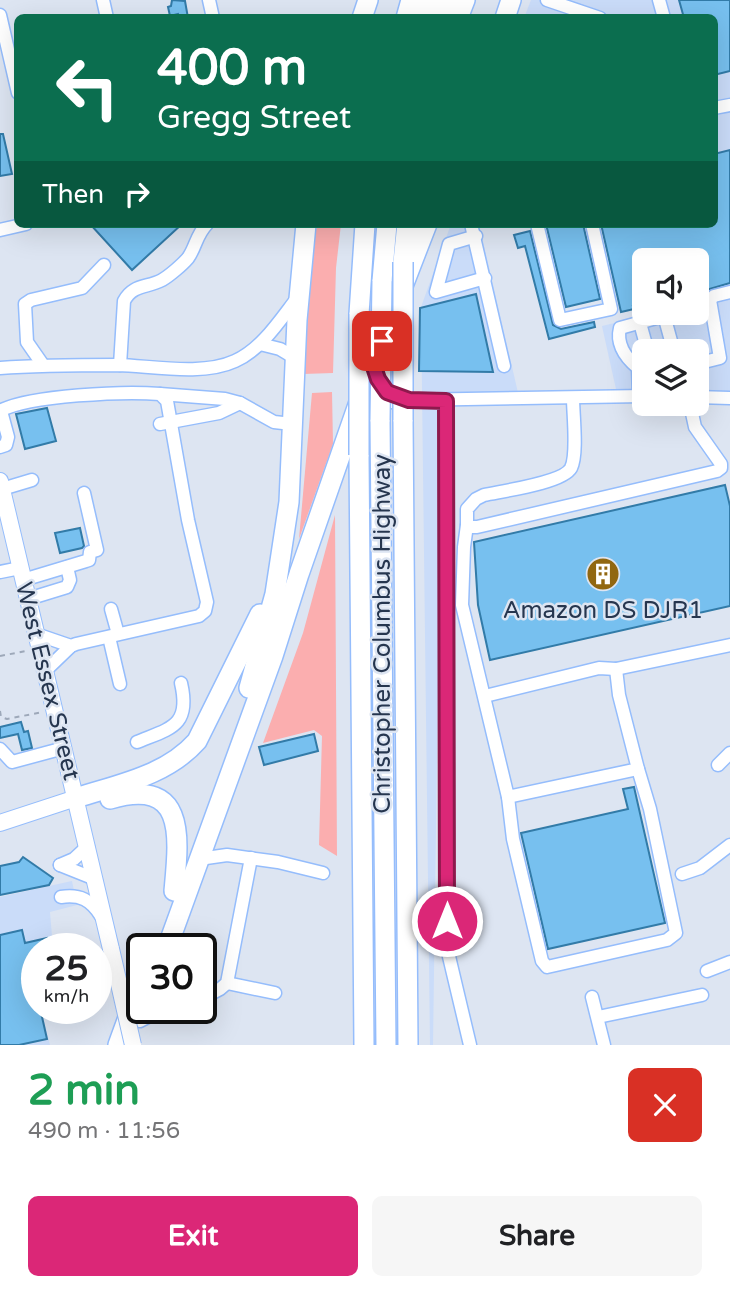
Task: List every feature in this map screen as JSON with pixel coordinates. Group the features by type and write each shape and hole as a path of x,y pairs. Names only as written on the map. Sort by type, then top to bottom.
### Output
{"highway":[{"path":"174,891 252,679 278,578 289,502 298,297 306,228"},
{"name":"Christopher Columbus Highway","path":"364,1045 359,314 365,228"},
{"name":"Christopher Columbus Highway","path":"386,1045 380,420 382,281 387,228"},
{"name":"Christopher Columbus Highway","path":"407,228 403,262 403,419 408,1045"},
{"path":"170,933 273,656 373,364 425,228"},
{"path":"383,558 391,591 398,724 405,783"},
{"path":"77,803 162,770 183,757 197,741 278,578"},
{"path":"77,803 130,793 159,797 170,810 178,846 167,933"},
{"path":"118,1045 126,1023"},
{"path":"132,1045 139,1024"}],"main road":[{"name":"West Essex Street","path":"1,483 88,846 132,1045"},
{"path":"0,823 77,803"}],"street":[{"path":"547,0 588,14"},
{"path":"575,0 587,5 591,0"},
{"path":"0,15 14,76"},
{"path":"120,365 124,301 127,295 132,289 162,280 187,259 195,239 205,228"},
{"path":"538,228 560,320 611,309 593,228"},
{"path":"485,278 436,292 449,244 474,230 485,278 503,366"},
{"path":"43,365 27,342 25,304 31,300 82,288 104,265"},
{"path":"709,361 720,358 710,300 714,296 730,292"},
{"path":"0,368 43,365 186,368 223,366 237,361 260,344 298,297"},
{"path":"632,325 621,328 618,333 625,357 632,362"},
{"path":"260,344 280,349 295,358"},
{"path":"373,364 378,379 387,392 409,400"},
{"path":"0,447 6,445 8,437 0,411 21,402 127,392 225,399 240,402 258,411 264,418 277,412 293,418"},
{"path":"38,641 71,646 199,616 205,611 207,602 204,586 166,423 167,401 160,394"},
{"path":"350,428 365,410 378,402 632,396"},
{"path":"709,397 730,398"},
{"path":"573,398 573,460 569,472 558,479 476,499 467,509 464,547 462,605 508,797 513,839 542,961 547,968 667,940 676,933 650,809 615,669"},
{"path":"446,401 447,948 470,1045"},
{"path":"166,423 219,413 240,402"},
{"path":"467,525 477,527 725,468 695,427 693,416"},
{"path":"1,483 32,480"},
{"path":"0,572 22,574 67,567 89,560 90,552 97,551 84,493"},
{"path":"27,599 67,587 70,580 67,567"},
{"path":"111,609 120,684"},
{"path":"485,696 599,668 615,669 730,645"},
{"path":"45,671 71,646"},
{"path":"137,742 176,723 186,704 181,683"},
{"path":"0,749 12,762 64,748"},
{"path":"718,765 730,752"},
{"path":"508,797 638,769"},
{"path":"682,874 700,868 730,845"},
{"path":"88,846 74,859 60,865 96,881"},
{"path":"199,859 227,855 323,873"},
{"path":"217,990 227,983 251,858"},
{"path":"61,897 80,897 90,902 106,927"},
{"path":"707,971 730,962"},
{"path":"227,983 275,993"},
{"path":"598,1017 702,995"},
{"path":"592,997 604,1045"}],"path":[{"path":"0,656 38,641"},
{"path":"0,722 54,710"},
{"path":"0,711 4,719"}],"shaded area":[{"path":"531,0 730,0 730,402 709,401 709,339 632,339 632,399 618,398 602,326 632,319 632,325 709,325 709,248 632,248 632,286 619,228 718,228 718,14 526,14"},
{"path":"316,228 341,228 336,268 333,373 303,374 311,262"},
{"path":"450,228 480,228 519,397 442,397 433,1045 430,1045 421,307"},
{"path":"332,392 333,444 299,539 312,393"},
{"path":"335,515 337,856 319,845 322,736 314,730 263,743 303,633"},
{"path":"72,881 77,905 50,912 52,933 21,933 21,1024 45,1024 50,1045 0,1045 0,897"}],"building":[{"path":"172,0 185,1 187,14 170,14 168,7 171,6"},
{"path":"679,0 730,0 730,71 718,74 718,14 683,14"},
{"path":"0,134 3,134 12,174 0,176"},
{"path":"730,150 730,283 709,289 709,248 632,248 632,309 621,312 602,228 718,228 718,153"},
{"path":"94,228 178,228 132,270"},
{"path":"547,228 584,228 600,299 566,307"},
{"path":"530,231 553,325 561,329 594,322 595,327 549,339 525,246 518,248 514,235"},
{"path":"476,294 493,372 419,371 420,308"},
{"path":"47,408 56,441 25,449 16,414"},
{"name":"Amazon DS DJR1","path":"725,485 730,506 730,606 490,660 478,605 474,542"},
{"path":"80,528 84,546 60,553 55,533"},
{"path":"21,722 24,732 28,731 32,748 22,750 18,734 0,738 0,727"},
{"path":"314,734 318,751 264,765 259,747"},
{"path":"634,787 665,923 548,949 521,833 628,809 623,789"},
{"path":"23,857 53,878 49,885 0,895 0,866 19,862"},
{"path":"22,930 21,1024 44,1024 47,1039 19,1045 0,1045 0,935"}],"place":[{"name":"Amazon DS DJR1","path":"603,574"}],"route":[{"path":"382,341 373,364 378,379 387,392 409,400 446,401 447,921"}]}
